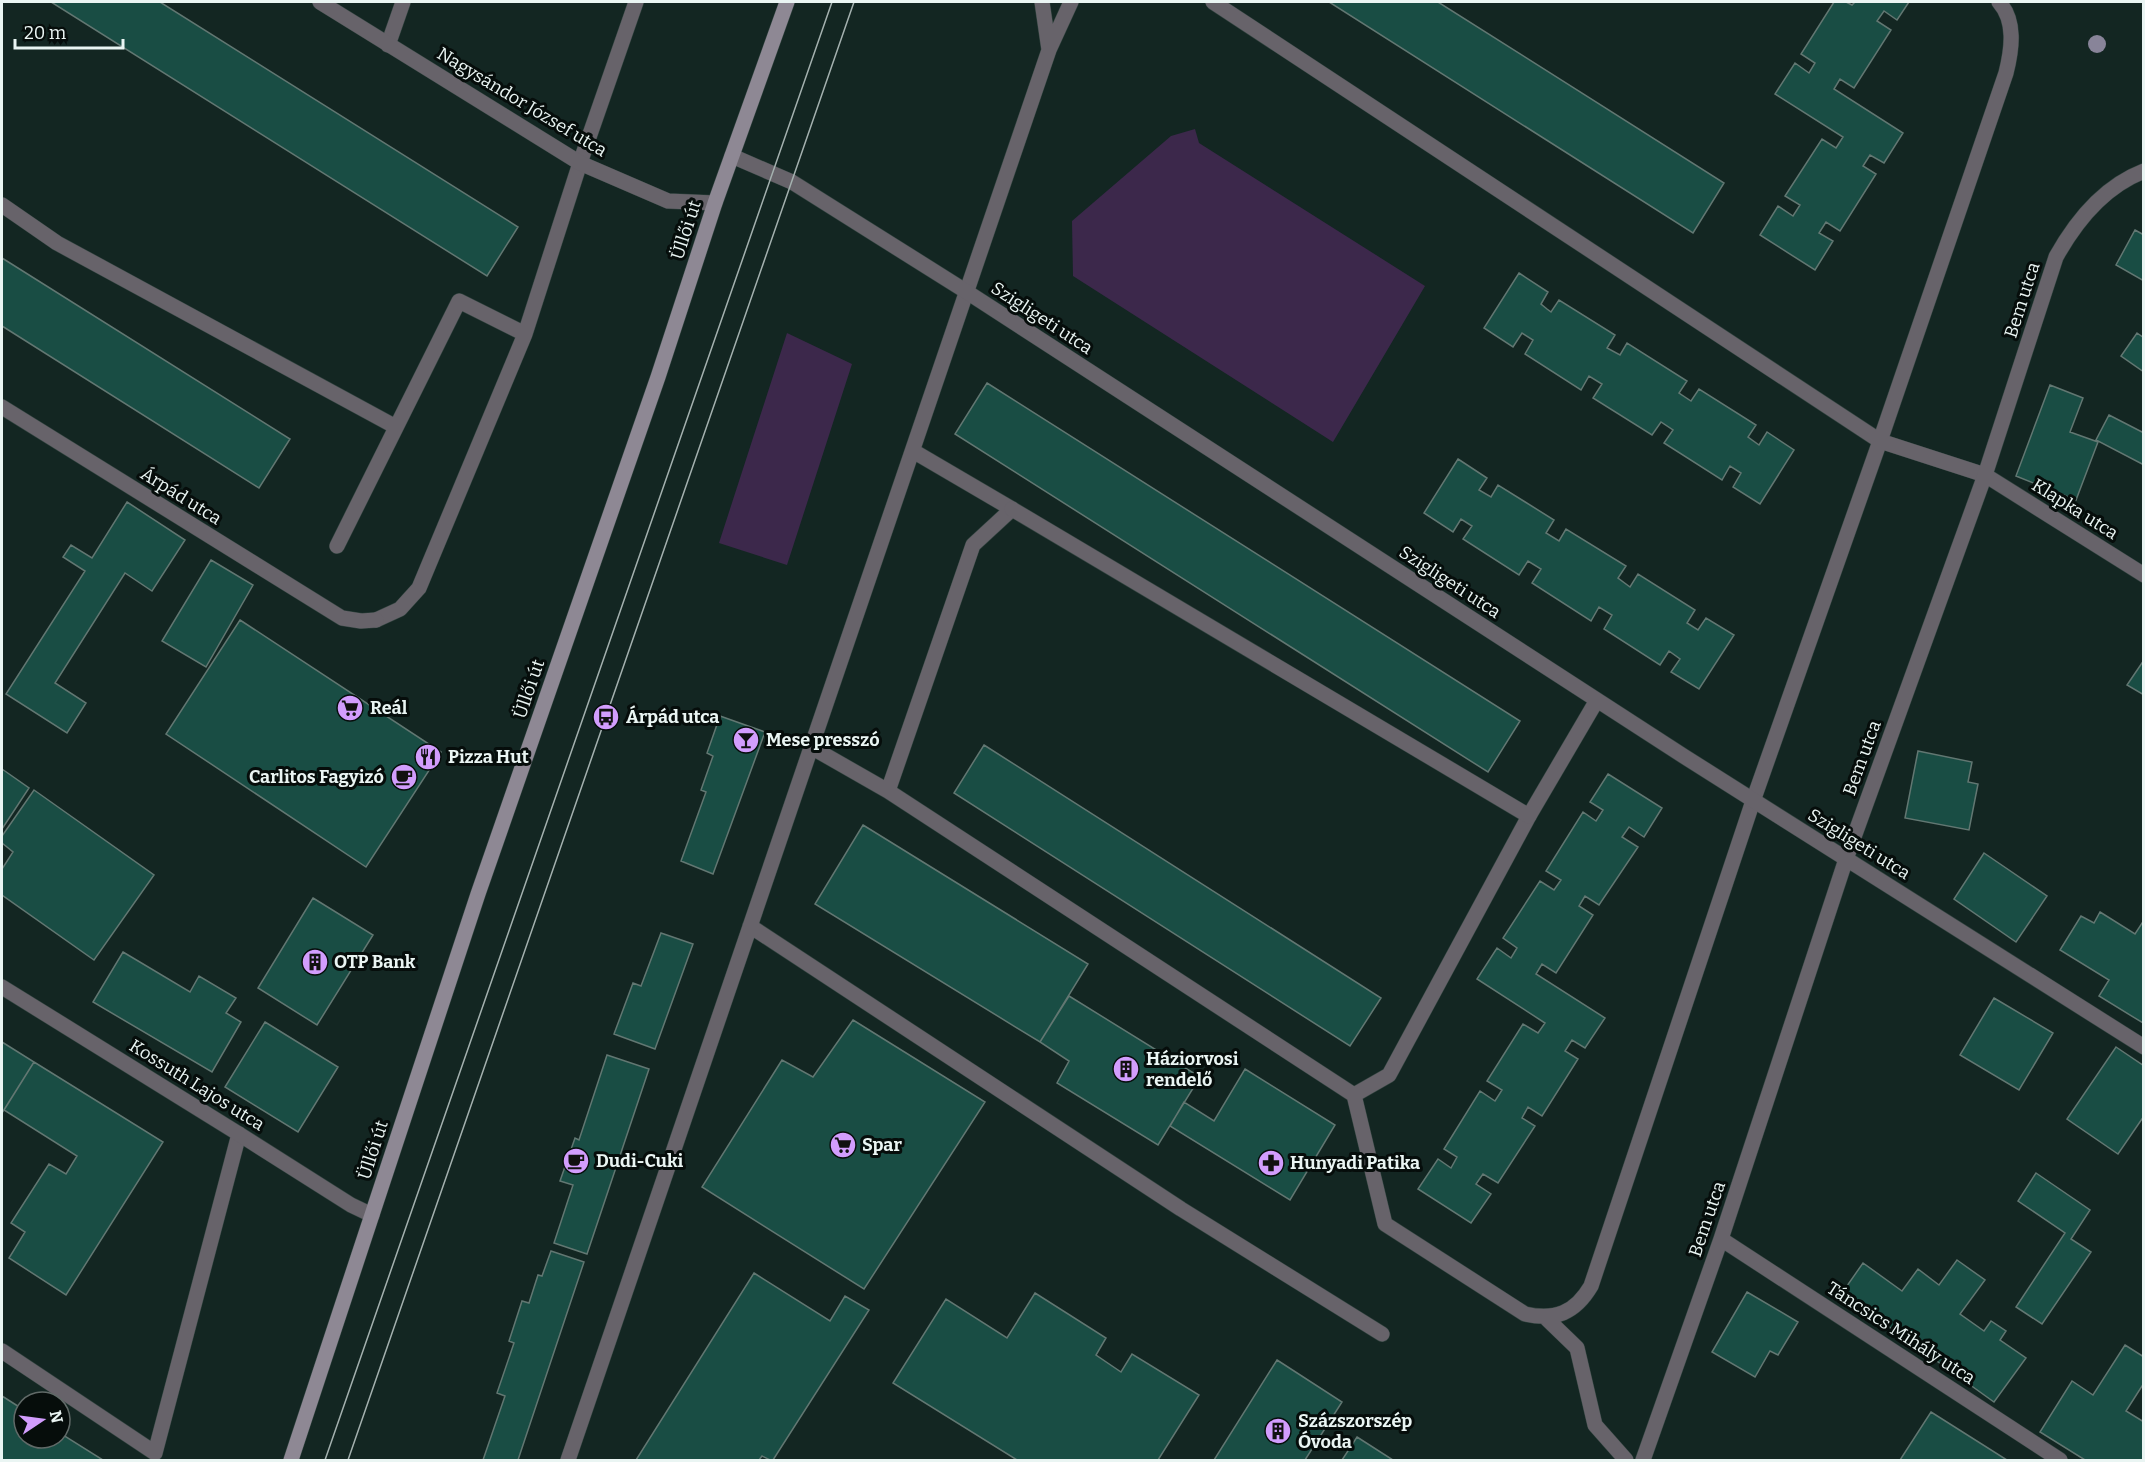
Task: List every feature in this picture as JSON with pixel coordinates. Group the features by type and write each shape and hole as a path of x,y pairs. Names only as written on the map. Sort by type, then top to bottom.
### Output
{"main road":[{"name":"Üllői út","path":"291,1461 478,894 658,377 715,202 787,2"}],"street":[{"name":"Nagysándor József utca","path":"320,2 580,163 668,201 715,202"},
{"path":"388,45 403,2"},
{"path":"337,546 459,301 525,334 580,163 636,2"},
{"path":"1042,2 1050,50"},
{"path":"568,1461 1050,50 1071,2"},
{"name":"Klapka utca","path":"1213,2 1880,441 1985,475 2144,575"},
{"path":"811,747 888,791 1354,1095 1385,1224 1525,1314 1545,1317 1566,1312 1577,1305 1591,1286 1753,801 2006,73 2011,54 2012,36 2009,23 1999,2"},
{"name":"Szigligeti utca","path":"732,156 792,182 967,292 1753,801 2144,1047"},
{"name":"Bem utca","path":"1643,1461 1721,1239 1846,859 1985,475 2056,257 2068,234 2089,210 2128,177 2144,171"},
{"path":"2,205 57,243 396,427"},
{"name":"Árpád utca","path":"2,407 342,618 361,621 376,620 400,609 419,588 525,334"},
{"path":"913,452 1529,816"},
{"path":"888,791 973,545 1012,509"},
{"path":"1354,1095 1389,1075 1529,816 1597,700"},
{"path":"750,926 1181,1209 1382,1334"},
{"name":"Kossuth Lajos utca","path":"2,987 351,1205 372,1215"},
{"path":"2,1351 155,1453 239,1134"},
{"name":"Táncsics Mihály utca","path":"1721,1239 2060,1461"},
{"path":"1545,1317 1577,1348 1595,1425 1626,1461"}],"shaded area":[{"path":"1195,129 1199,143 1425,286 1333,442 1073,276 1072,221 1171,136"},
{"path":"787,333 852,364 787,565 719,543"}],"building":[{"path":"51,2 160,2 518,227 487,276"},
{"path":"1329,2 1438,2 1724,183 1693,233"},
{"path":"1834,2 1846,2 1852,5 1855,2 1909,2 1897,20 1884,11 1877,21 1891,30 1854,88 1840,79 1834,89 1903,133 1884,163 1870,155 1863,166 1876,174 1840,231 1826,222 1819,233 1833,241 1815,270 1760,235 1778,206 1793,216 1800,205 1785,196 1822,139 1836,148 1843,137 1775,94 1795,63 1809,73 1815,63 1801,54"},
{"path":"2135,230 2144,235 2144,281 2116,265"},
{"path":"2,258 290,439 259,488 2,326"},
{"path":"1519,273 1548,292 1541,304 1551,312 1559,300 1615,335 1607,348 1620,355 1627,343 1687,381 1679,393 1691,401 1699,389 1756,425 1748,437 1759,445 1767,432 1794,450 1760,504 1733,487 1741,473 1730,466 1722,480 1664,443 1673,430 1661,422 1652,435 1593,398 1602,384 1589,376 1581,390 1525,354 1533,340 1522,333 1513,347 1484,328"},
{"path":"2137,333 2144,338 2144,372 2121,356"},
{"path":"987,383 1520,721 1488,772 955,434"},
{"path":"2050,385 2083,398 2070,432 2098,442 2076,500 2016,476"},
{"path":"2109,415 2144,433 2144,465 2096,440"},
{"path":"1458,459 1487,478 1479,490 1491,497 1498,485 1554,520 1546,533 1559,541 1566,529 1626,566 1618,578 1630,587 1638,574 1695,610 1687,623 1698,630 1706,618 1734,635 1699,689 1671,672 1680,659 1669,651 1660,665 1604,629 1612,615 1599,607 1591,621 1532,583 1541,569 1528,561 1519,575 1463,539 1472,526 1461,519 1453,532 1424,513"},
{"path":"127,502 185,540 152,591 125,573 55,683 86,703 67,733 6,694 85,571 63,557 71,545 92,558"},
{"path":"211,560 253,585 206,667 162,641"},
{"path":"240,620 441,752 366,867 166,734"},
{"path":"2144,660 2144,695 2127,685"},
{"path":"720,716 765,732 713,874 681,861 706,792 701,790 713,756 707,753"},
{"path":"984,745 1381,998 1350,1046 954,793"},
{"path":"1918,751 1972,762 1968,782 1978,784 1969,830 1905,818"},
{"path":"2,769 29,788 2,829"},
{"path":"1608,774 1662,808 1644,837 1629,827 1622,837 1638,847 1599,905 1585,896 1579,906 1593,915 1556,973 1542,964 1536,974 1605,1018 1585,1048 1572,1040 1565,1051 1578,1059 1542,1116 1528,1107 1522,1118 1535,1126 1498,1183 1483,1174 1476,1184 1491,1194 1471,1223 1418,1189 1438,1159 1451,1168 1457,1157 1444,1149 1480,1091 1495,1101 1502,1090 1487,1081 1523,1024 1538,1033 1545,1023 1477,979 1497,948 1511,958 1517,948 1503,938 1540,881 1554,890 1561,880 1546,871 1583,812 1596,821 1603,810 1590,802"},
{"path":"34,790 154,875 94,960 2,895 2,869 13,852 2,843 2,836"},
{"path":"863,825 1088,964 1040,1042 815,904"},
{"path":"1984,853 2047,896 2016,942 1954,899"},
{"name":"OTP Bank","path":"313,898 373,935 317,1025 258,988"},
{"path":"2100,912 2135,934 2144,920 2143,1023 2099,996 2109,980 2060,950 2081,916 2094,923"},
{"path":"661,933 693,944 655,1049 614,1034 633,983 641,986"},
{"path":"123,952 190,992 199,976 236,998 226,1013 241,1022 212,1072 93,1002"},
{"name":"Háziorvosi rendelő","path":"1069,996 1200,1077 1158,1145 1057,1083 1069,1061 1040,1042"},
{"path":"1994,998 2053,1033 2019,1090 1960,1055"},
{"name":"Spar","path":"853,1020 985,1102 864,1289 702,1187 782,1060 813,1077"},
{"path":"265,1022 338,1067 298,1132 225,1087"},
{"path":"2,1042 34,1062 2,1113"},
{"path":"2116,1047 2144,1066 2144,1116 2118,1154 2067,1119"},
{"path":"607,1055 649,1069 587,1254 554,1243 573,1185 560,1181 575,1138 579,1140"},
{"path":"34,1062 163,1142 66,1295 9,1258 25,1232 11,1223 49,1164 66,1174 77,1156 4,1110"},
{"name":"Hunyadi Patika","path":"1245,1069 1335,1125 1290,1200 1170,1126 1184,1102 1214,1121"},
{"path":"2036,1173 2090,1210 2071,1239 2091,1252 2042,1324 2016,1307 2065,1233 2018,1201"},
{"path":"551,1251 584,1262 518,1460 483,1460 505,1396 497,1393 514,1343 509,1341 522,1301 529,1303 538,1275 542,1276"},
{"path":"1957,1260 1985,1280 1960,1314 1984,1331 1991,1321 2006,1331 2000,1340 2026,1358 1994,1402 1842,1293 1863,1263 1902,1291 1918,1269 1939,1285"},
{"path":"754,1273 830,1321 845,1296 869,1310 773,1460 762,1456 759,1460 636,1460"},
{"path":"1747,1292 1798,1322 1778,1355 1770,1351 1755,1377 1712,1352"},
{"path":"1035,1293 1106,1338 1096,1355 1121,1372 1132,1354 1199,1395 1158,1460 1017,1460 893,1383 946,1299 1007,1338"},
{"path":"2125,1345 2144,1357 2144,1383 2126,1411 2144,1422 2144,1460 2085,1460 2040,1432 2072,1381 2093,1395"},
{"name":"Százszorszép Óvoda","path":"1277,1360 1342,1402 1305,1460 1214,1460"},
{"path":"2,1396 12,1402 12,1450 72,1450 72,1441 103,1460 2,1460"},
{"path":"1931,1412 2007,1460 1900,1460"},
{"name":"Százszorszép Óvoda","path":"1357,1437 1393,1460 1342,1460"}],"tram line":[{"path":"325,1460 832,2"},
{"path":"348,1460 854,2"}],"place":[{"name":"Reál","path":"350,708"},
{"name":"Árpád utca","path":"606,717"},
{"name":"Mese presszó","path":"746,740"},
{"name":"Pizza Hut","path":"428,757"},
{"name":"Carlitos Fagyizó","path":"404,777"},
{"name":"OTP Bank","path":"315,962"},
{"name":"Háziorvosi rendelő","path":"1126,1069"},
{"name":"Spar","path":"843,1145"},
{"name":"Dudi-Cuki","path":"576,1161"},
{"name":"Hunyadi Patika","path":"1271,1163"},
{"name":"Százszorszép Óvoda","path":"1278,1431"}]}
